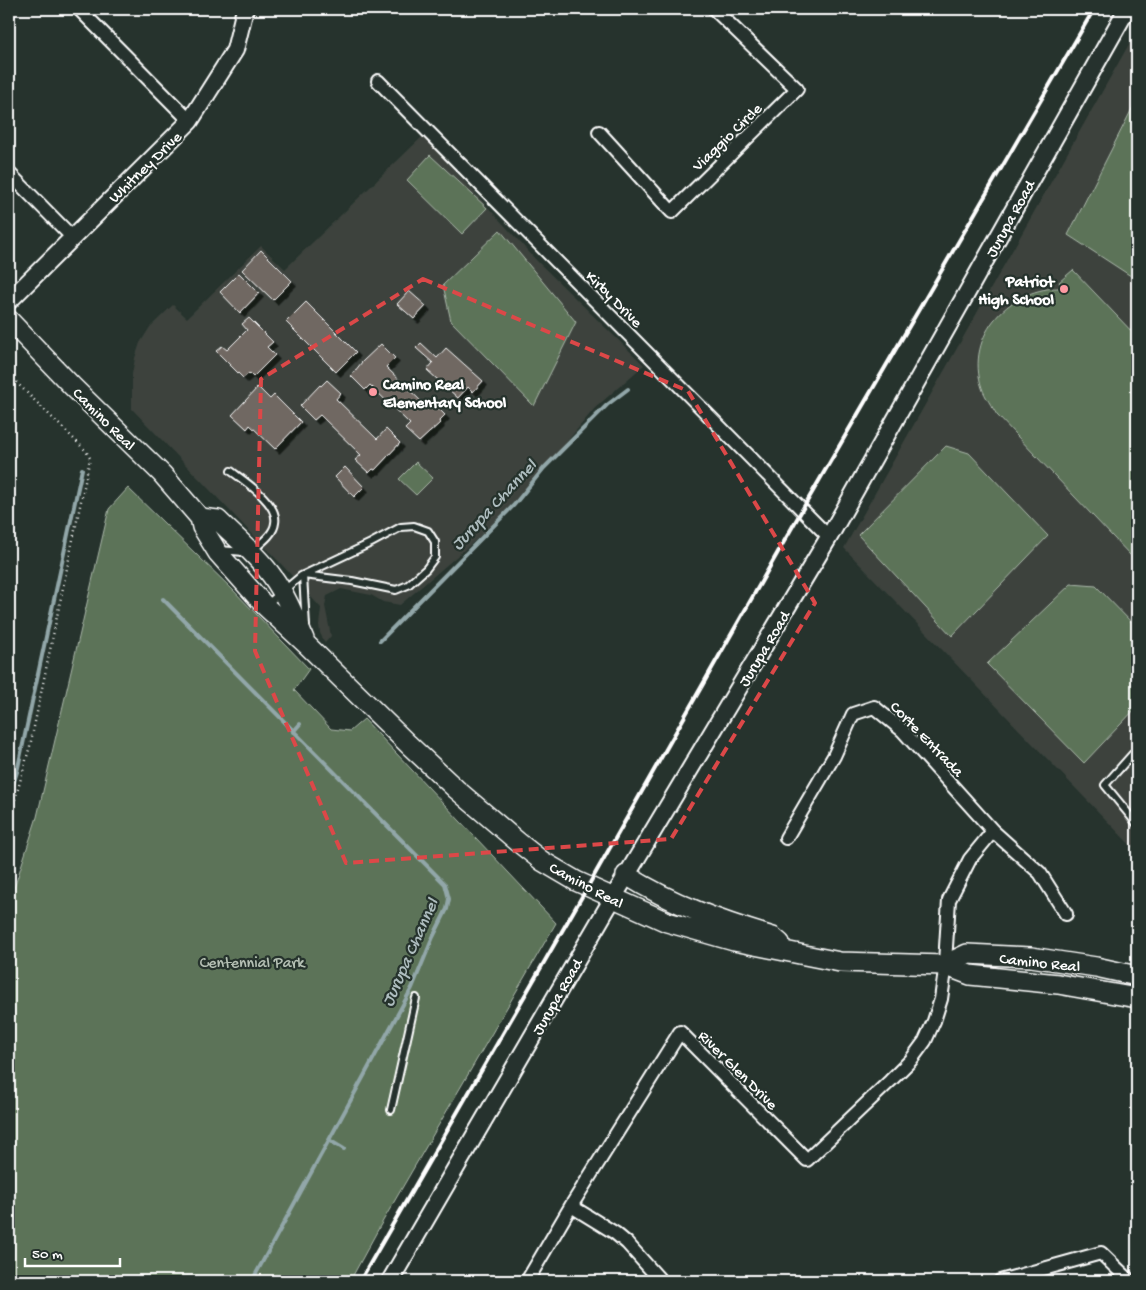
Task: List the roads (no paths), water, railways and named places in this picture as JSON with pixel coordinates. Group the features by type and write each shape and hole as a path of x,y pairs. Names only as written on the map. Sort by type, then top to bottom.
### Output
{"main road":[{"name":"Camino Real","path":"9,320 72,386 162,474 200,518 202,527 216,549 265,606 456,789 542,861 613,898 667,922 700,933 840,962 944,964 970,975 1058,984 1137,998"},
{"name":"Camino Real","path":"200,518 218,520 251,552 272,576 294,615 307,645"},
{"path":"626,875 646,888 697,912 773,938 795,954"},
{"name":"Camino Real","path":"944,964 967,954 1031,957 1096,967 1137,976"}],"street":[{"path":"79,9 190,121"},
{"name":"Whitney Drive","path":"9,301 190,121 236,50 245,9"},
{"name":"Viaggio Circle","path":"599,132 672,212 797,89 714,9"},
{"name":"Jurupa Road","path":"390,1281 626,875 829,537 1126,9"},
{"name":"Kirby Drive","path":"378,81 829,537"},
{"path":"9,174 72,237"},
{"name":"Corte Entrada","path":"786,838 834,756 853,714 874,707 902,730 994,831 1040,873 1066,914"},
{"path":"944,964 949,900 970,859 994,831"},
{"name":"River Glen Drive","path":"527,1281 571,1206 680,1032 807,1160 911,1060 924,1041 934,1021 941,999 944,964"},
{"path":"571,1206 615,1233 627,1243 662,1281"},
{"path":"1000,1281 1101,1253 1130,1281"}],"lane":[{"path":"216,549 251,552 270,534 276,522 272,508 253,488 231,471"},
{"path":"265,606 303,575 371,544 401,527 414,526 428,532 435,542 435,557 426,569 408,585 396,590 352,581 303,575"},
{"path":"303,575 307,645"},
{"path":"1137,749 1105,785 1137,824"},
{"path":"391,1110 416,998"}],"waterway":[{"name":"Jurupa Channel","path":"380,641 514,505 544,468 607,405 628,389"},
{"path":"9,797 17,772 82,469"},
{"name":"Jurupa Channel","path":"163,599 445,884 449,899 447,909 412,988 252,1281"},
{"name":"Jurupa Channel","path":"293,732 300,724"},
{"name":"Jurupa Channel","path":"329,1140 344,1149"}],"railway":[{"path":"360,1281 802,510 1094,9"}],"place":[{"name":"Patriot High School","path":"1064,289"},
{"name":"Camino Real Elementary School","path":"373,392"}],"park label":[{"name":"Centennial Park","path":"252,961"}]}
